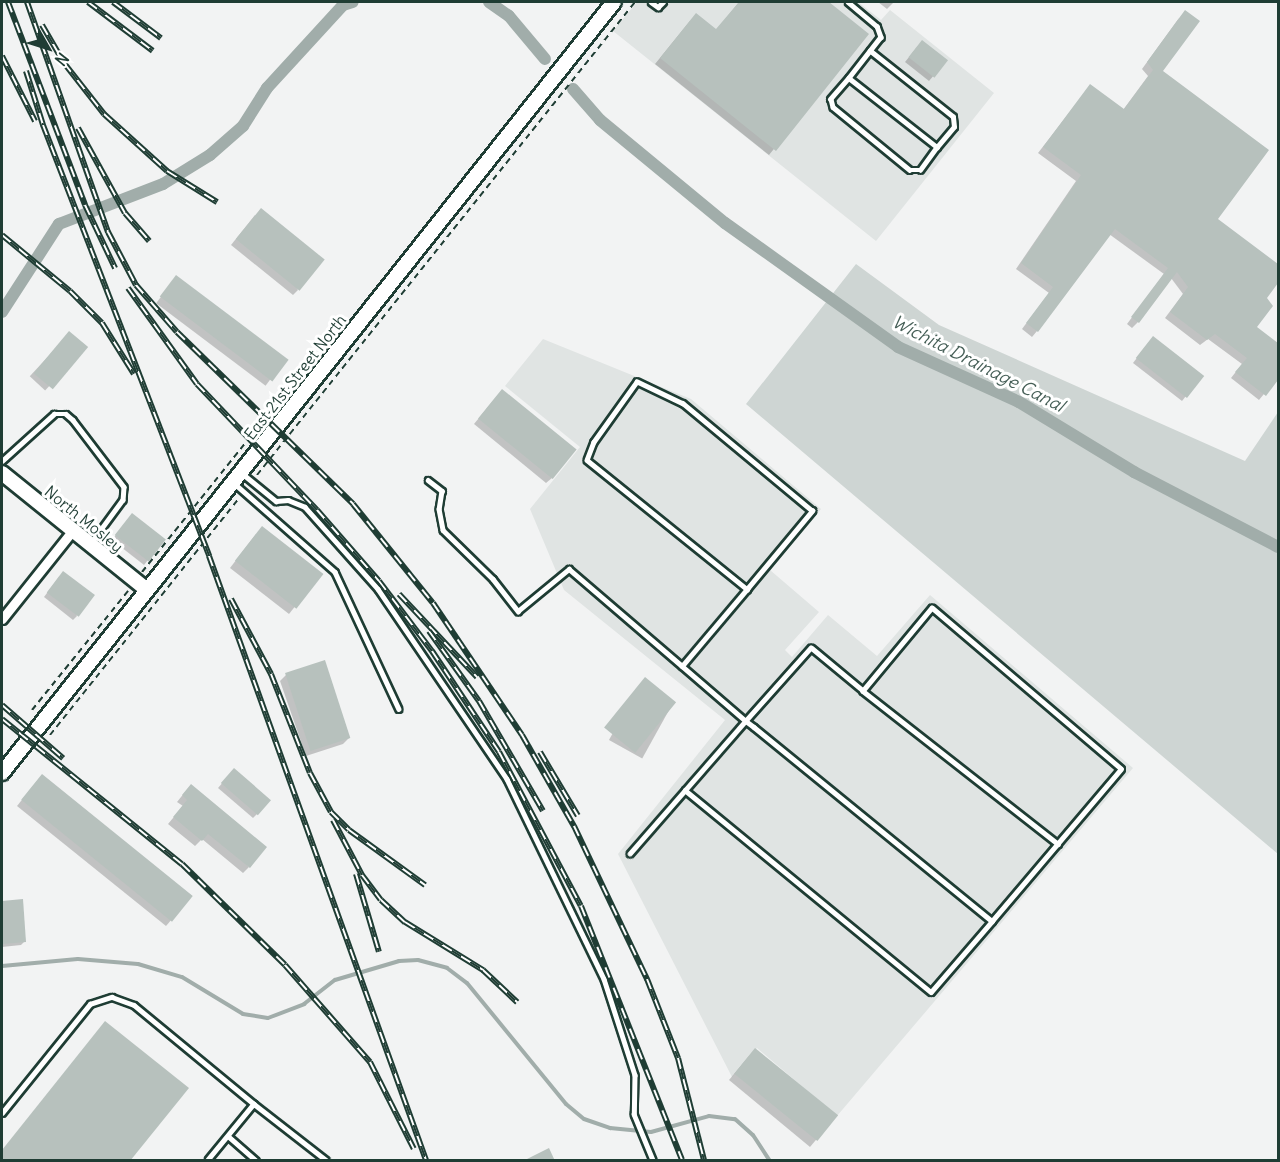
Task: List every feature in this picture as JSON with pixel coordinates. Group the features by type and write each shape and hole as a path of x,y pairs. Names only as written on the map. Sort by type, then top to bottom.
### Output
{"main road":[{"name":"East 21st Street North","path":"2,773 141,585 237,477 615,2"},
{"name":"North Mosley","path":"2,473 141,585"}],"street":[{"path":"2,618 73,530"}],"lane":[{"path":"651,2 658,7 663,2"},
{"path":"848,2 877,26 881,37 831,99 833,107 910,170 920,170 954,127 953,117 870,51"},
{"path":"849,78 937,147"},
{"path":"682,666 747,589 812,511 683,404 637,382 594,442 587,460 747,589"},
{"path":"2,462 54,414 66,414 73,420 125,494 90,544"},
{"path":"237,477 252,482 276,501 288,500 305,507 378,589 507,779 603,979 635,1075 634,1114 653,1161"},
{"path":"237,477 244,492 335,572 399,709"},
{"path":"428,480 442,491 439,509 443,530 493,579 518,611 569,569 746,721 992,921"},
{"path":"685,790 931,992 1121,769 932,608 863,691"},
{"path":"630,854 812,648 863,691 1058,844"},
{"path":"2,1113 90,1004 112,997 134,1005 326,1161"},
{"path":"208,1161 255,1104"},
{"path":"228,1136 256,1161"}],"path":[{"path":"252,482 635,2"},
{"path":"32,710 141,585 303,372"},
{"path":"50,735 244,492"}],"shaded area":[{"path":"637,2 858,2 881,20 890,10 994,93 876,241 613,31"},
{"path":"856,264 939,325 1245,461 1278,412 1278,854 746,404"},
{"path":"543,339 691,399 821,509 770,570 819,612 785,650 792,657 828,615 877,656 930,595 1133,768 837,1116 757,1048 732,1077 618,854 725,720 564,590 530,509 580,447 505,386"}],"building":[{"path":"739,2 829,2 869,34 776,151 660,58 696,13 716,29"},
{"path":"1185,10 1200,21 1163,71 1269,150 1218,219 1278,264 1278,283 1267,298 1273,306 1257,327 1278,343 1278,380 1266,396 1235,372 1247,358 1215,334 1207,340 1170,312 1188,287 1177,272 1139,323 1131,317 1168,268 1115,229 1038,332 1026,323 1053,287 1021,263 1081,175 1043,147 1090,84 1124,109 1153,70 1147,62"},
{"path":"922,40 948,60 934,78 908,57"},
{"path":"261,208 325,260 300,291 236,239"},
{"path":"176,275 289,360 272,381 160,297"},
{"path":"69,331 88,347 53,389 34,373"},
{"path":"1153,336 1204,376 1187,398 1136,358"},
{"path":"502,389 577,449 553,479 478,419"},
{"path":"132,513 166,539 149,562 115,535"},
{"path":"262,526 323,574 296,609 235,561"},
{"path":"63,571 95,595 79,617 47,593"},
{"path":"325,660 350,738 310,751 285,673"},
{"path":"645,677 676,702 635,753 604,728"},
{"path":"234,768 271,800 258,815 221,783"},
{"path":"42,774 193,896 172,922 21,800"},
{"path":"191,784 267,847 250,868 208,834 202,841 173,817 187,800 182,795"},
{"path":"23,899 26,942 2,944 2,901"},
{"path":"105,1021 189,1088 130,1161 2,1161 2,1150"},
{"path":"755,1048 838,1115 817,1141 734,1074"},
{"path":"549,1148 555,1161 523,1161"}],"waterway":[{"name":"Wichita Drainage Canal","path":"2,312 59,224 163,184 210,155 243,126 267,88 343,5 353,2"},
{"name":"Wichita Drainage Canal","path":"489,2 509,16 545,59"},
{"name":"Wichita Drainage Canal","path":"573,89 600,120 725,223 898,347 1019,402 1134,472 1278,547"},
{"path":"2,966 78,959 138,964 182,977 243,1014 268,1018 304,1004 335,980 399,961 418,960 447,968 467,983 566,1104 584,1119 610,1128 651,1132 709,1116 735,1119 753,1135 769,1160"}],"railway":[{"path":"8,2 85,205 115,268"},
{"path":"27,2 108,232 136,285 177,332 353,504 433,603 522,735 574,826 647,979 678,1058 704,1160"},
{"path":"88,2 153,51"},
{"path":"113,2 161,38"},
{"path":"42,25 64,63 104,114 167,171 217,202"},
{"path":"2,56 35,121"},
{"path":"26,71 43,125 209,556 426,1160"},
{"path":"78,128 125,213 149,241"},
{"path":"2,235 70,291 102,323 134,374"},
{"path":"128,288 197,384 317,510 379,581 432,651 499,752 581,906 682,1160"},
{"path":"399,594 477,677"},
{"path":"231,599 271,674 310,773 331,812 349,830 425,885"},
{"path":"429,631 479,701 543,811"},
{"path":"2,705 63,758"},
{"path":"2,719 182,864 285,965 370,1062 414,1149"},
{"path":"540,752 578,816"},
{"path":"333,820 362,875 381,900 405,922 483,970 517,1002"},
{"path":"356,874 379,952"}]}
